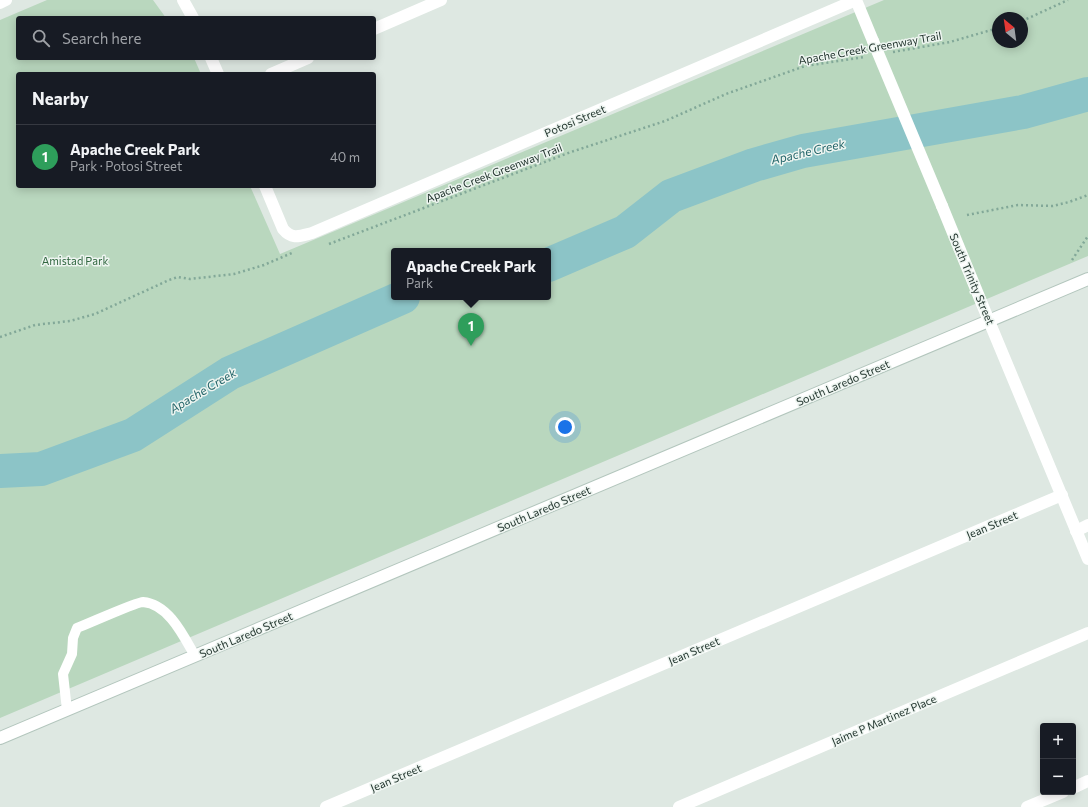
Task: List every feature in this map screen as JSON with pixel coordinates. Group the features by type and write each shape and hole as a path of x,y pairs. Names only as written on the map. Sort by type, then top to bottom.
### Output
{"street":[{"path":"0,3 6,0"},
{"path":"183,0 192,16"},
{"path":"376,28 441,0"},
{"name":"South Trinity Street","path":"856,0 1088,559"},
{"name":"Potosi Street","path":"266,188 283,229 288,234 293,237 312,233 856,0"},
{"path":"212,60 217,72"},
{"path":"276,72 303,60"},
{"name":"South Laredo Street","path":"0,738 1088,279"},
{"name":"Jean Street","path":"326,807 1062,495"},
{"path":"1076,530 1088,525"},
{"name":"Jaime P Martinez Place","path":"679,807 1088,633"},
{"path":"1076,787 1088,781"},
{"path":"1027,807 1055,795"}],"lane":[{"path":"67,710 63,674 72,654 73,638 77,628 142,602 154,604 166,614 179,629 195,656"}],"path":[{"path":"1028,18 1068,0"},
{"name":"Apache Creek Greenway Trail","path":"885,53 950,42 992,30"},
{"name":"Apache Creek Greenway Trail","path":"326,245 340,241 570,152 665,121 726,94 805,66 870,56"},
{"path":"967,215 1018,205 1053,206 1088,195"},
{"path":"1072,260 1088,236"},
{"path":"0,337 35,325 70,321 95,314 178,277 190,279 234,274 264,265 300,249"}],"green space":[{"name":"Amistad Park","path":"47,0 153,0 165,16 16,16 16,60 195,60 200,72 16,72 16,188 251,188 280,254 884,0 1088,0 1088,256 0,718 0,20"}],"waterway":[{"name":"Apache Creek","path":"551,264 625,232 671,196 754,165 803,151 1023,112 1088,94"},
{"name":"Apache Creek","path":"0,471 41,469 133,435 230,373 396,300"}],"place":[{"name":"Apache Creek Park","path":"471,346"}]}
